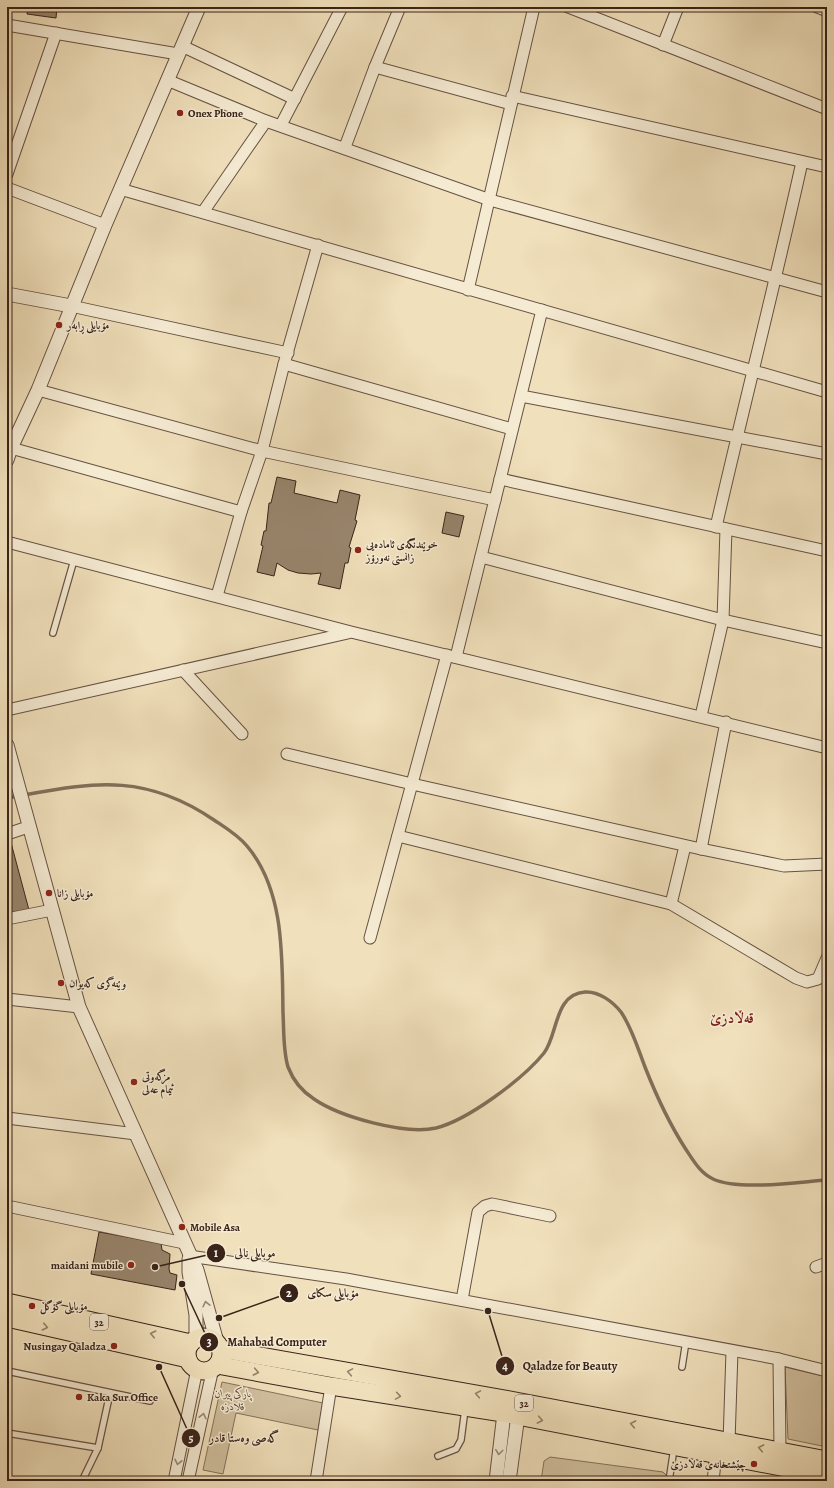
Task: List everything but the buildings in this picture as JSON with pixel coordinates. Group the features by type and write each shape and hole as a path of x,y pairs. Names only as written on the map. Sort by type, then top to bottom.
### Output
{"main road":[{"name":"32","path":"7,1302 331,1386 465,1407 512,1408 674,1446 810,1470 827,1476"},
{"name":"32","path":"7,1318 512,1408 780,1451 810,1470"},
{"name":"32","path":"810,1470 827,1460"}],"street":[{"path":"199,7 105,224 38,390 9,454 241,512"},
{"path":"345,147 375,67 400,7"},
{"path":"468,290 490,200 511,100 534,7"},
{"path":"568,7 827,109"},
{"path":"662,45 678,7"},
{"path":"817,7 827,11"},
{"path":"282,125 338,8"},
{"path":"7,25 180,50 295,99"},
{"path":"7,174 56,33"},
{"path":"375,67 511,100 827,167"},
{"path":"167,80 266,121 282,125 345,147 490,200 827,292"},
{"path":"203,212 266,121"},
{"path":"701,716 724,620 721,528 736,436 776,278 802,162"},
{"path":"7,188 105,224"},
{"path":"120,189 827,392"},
{"path":"217,596 241,512 262,452 286,358 318,245"},
{"path":"7,294 71,306 286,358 512,429"},
{"path":"370,938 412,784 481,557 542,310"},
{"path":"38,390 262,452 495,500"},
{"path":"521,396 827,454"},
{"path":"500,479 827,551"},
{"path":"7,542 351,632 726,722 827,748"},
{"path":"481,557 724,620 827,643"},
{"path":"7,710 351,632"},
{"path":"183,670 242,734"},
{"path":"701,850 726,722"},
{"path":"7,745 79,1007 200,1278 205,1354 188,1481"},
{"path":"287,754 701,850 784,866 827,864"},
{"path":"7,834 28,825"},
{"path":"398,836 671,904 796,978 807,982 818,979 827,958"},
{"path":"671,904 685,846"},
{"path":"7,919 52,910"},
{"path":"7,999 79,1007"},
{"path":"7,1118 136,1134"},
{"path":"462,1300 478,1212 485,1206 492,1204 550,1216"},
{"path":"7,1206 184,1243"},
{"path":"189,1256 346,1278 686,1341 732,1351 779,1358 827,1371"},
{"path":"174,1481 205,1354 188,1272 189,1256"},
{"path":"816,1267 827,1263"},
{"path":"729,1442 732,1351"},
{"path":"779,1358 780,1451"},
{"path":"316,1481 331,1386"},
{"path":"496,1481 512,1408"},
{"path":"509,1481 512,1408"},
{"path":"713,1481 716,1454"}],"lane":[{"path":"53,633 74,560"},
{"path":"682,1367 686,1341"},
{"path":"7,1371 150,1401"},
{"path":"82,1481 98,1448 110,1393"},
{"path":"438,1456 456,1449 461,1440 465,1407"},
{"path":"7,1433 98,1448"},
{"path":"669,1481 674,1446"}],"green space":[{"path":"785,1367 827,1377 827,1447 788,1439"},
{"name":"پارکی پیران قلادزه","path":"222,1382 323,1403 318,1430 236,1413 223,1474 203,1470"},
{"path":"550,1457 663,1472 667,1476 667,1481 541,1481 544,1461"}],"waterway":[{"path":"24,795 51,790 99,785 122,785 144,789 167,795 190,805 236,835 247,846 269,883 275,904 281,948 284,1040 288,1067 302,1089 325,1106 356,1118 391,1127 423,1130 449,1124 479,1108 523,1075 544,1053 549,1045 558,1016 567,1000 575,994 590,992 605,998 614,1005 625,1018 668,1119 691,1157 704,1173 713,1179 724,1183 753,1185 827,1180"},
{"path":"7,798 18,796"}],"place":[{"name":"Onex Phone","path":"180,113"},
{"name":"مۆبایلی ڕابەر","path":"59,325"},
{"name":"خوێندنگەی ئامادەیی زانستی نەورۆز","path":"358,550"},
{"name":"مۆبایلی زانا","path":"49,893"},
{"name":"وێنەگری کەیوان","path":"61,983"},
{"name":"مزگەوتی ئیمام عەلی","path":"134,1082"},
{"name":"Mobile Asa","path":"182,1227"},
{"name":"maidani mubile","path":"131,1265"},
{"name":"موبايلى نالى","path":"155,1267"},
{"name":"Mahabad Computer","path":"182,1284"},
{"name":"مۆبایلی گۆگڵ","path":"32,1306"},
{"name":"Qaladze for Beauty","path":"488,1311"},
{"name":"مۆبایلی سکای","path":"219,1318"},
{"name":"Nusingay Qaladza","path":"114,1346"},
{"name":"گەصی وەستا قادر","path":"159,1367"},
{"name":"Kaka Sur Office","path":"79,1397"},
{"name":"چێشتخانەی قەلادزێ","path":"754,1464"}],"district":[{"name":"قەڵادزێ","path":"732,1018"}]}
